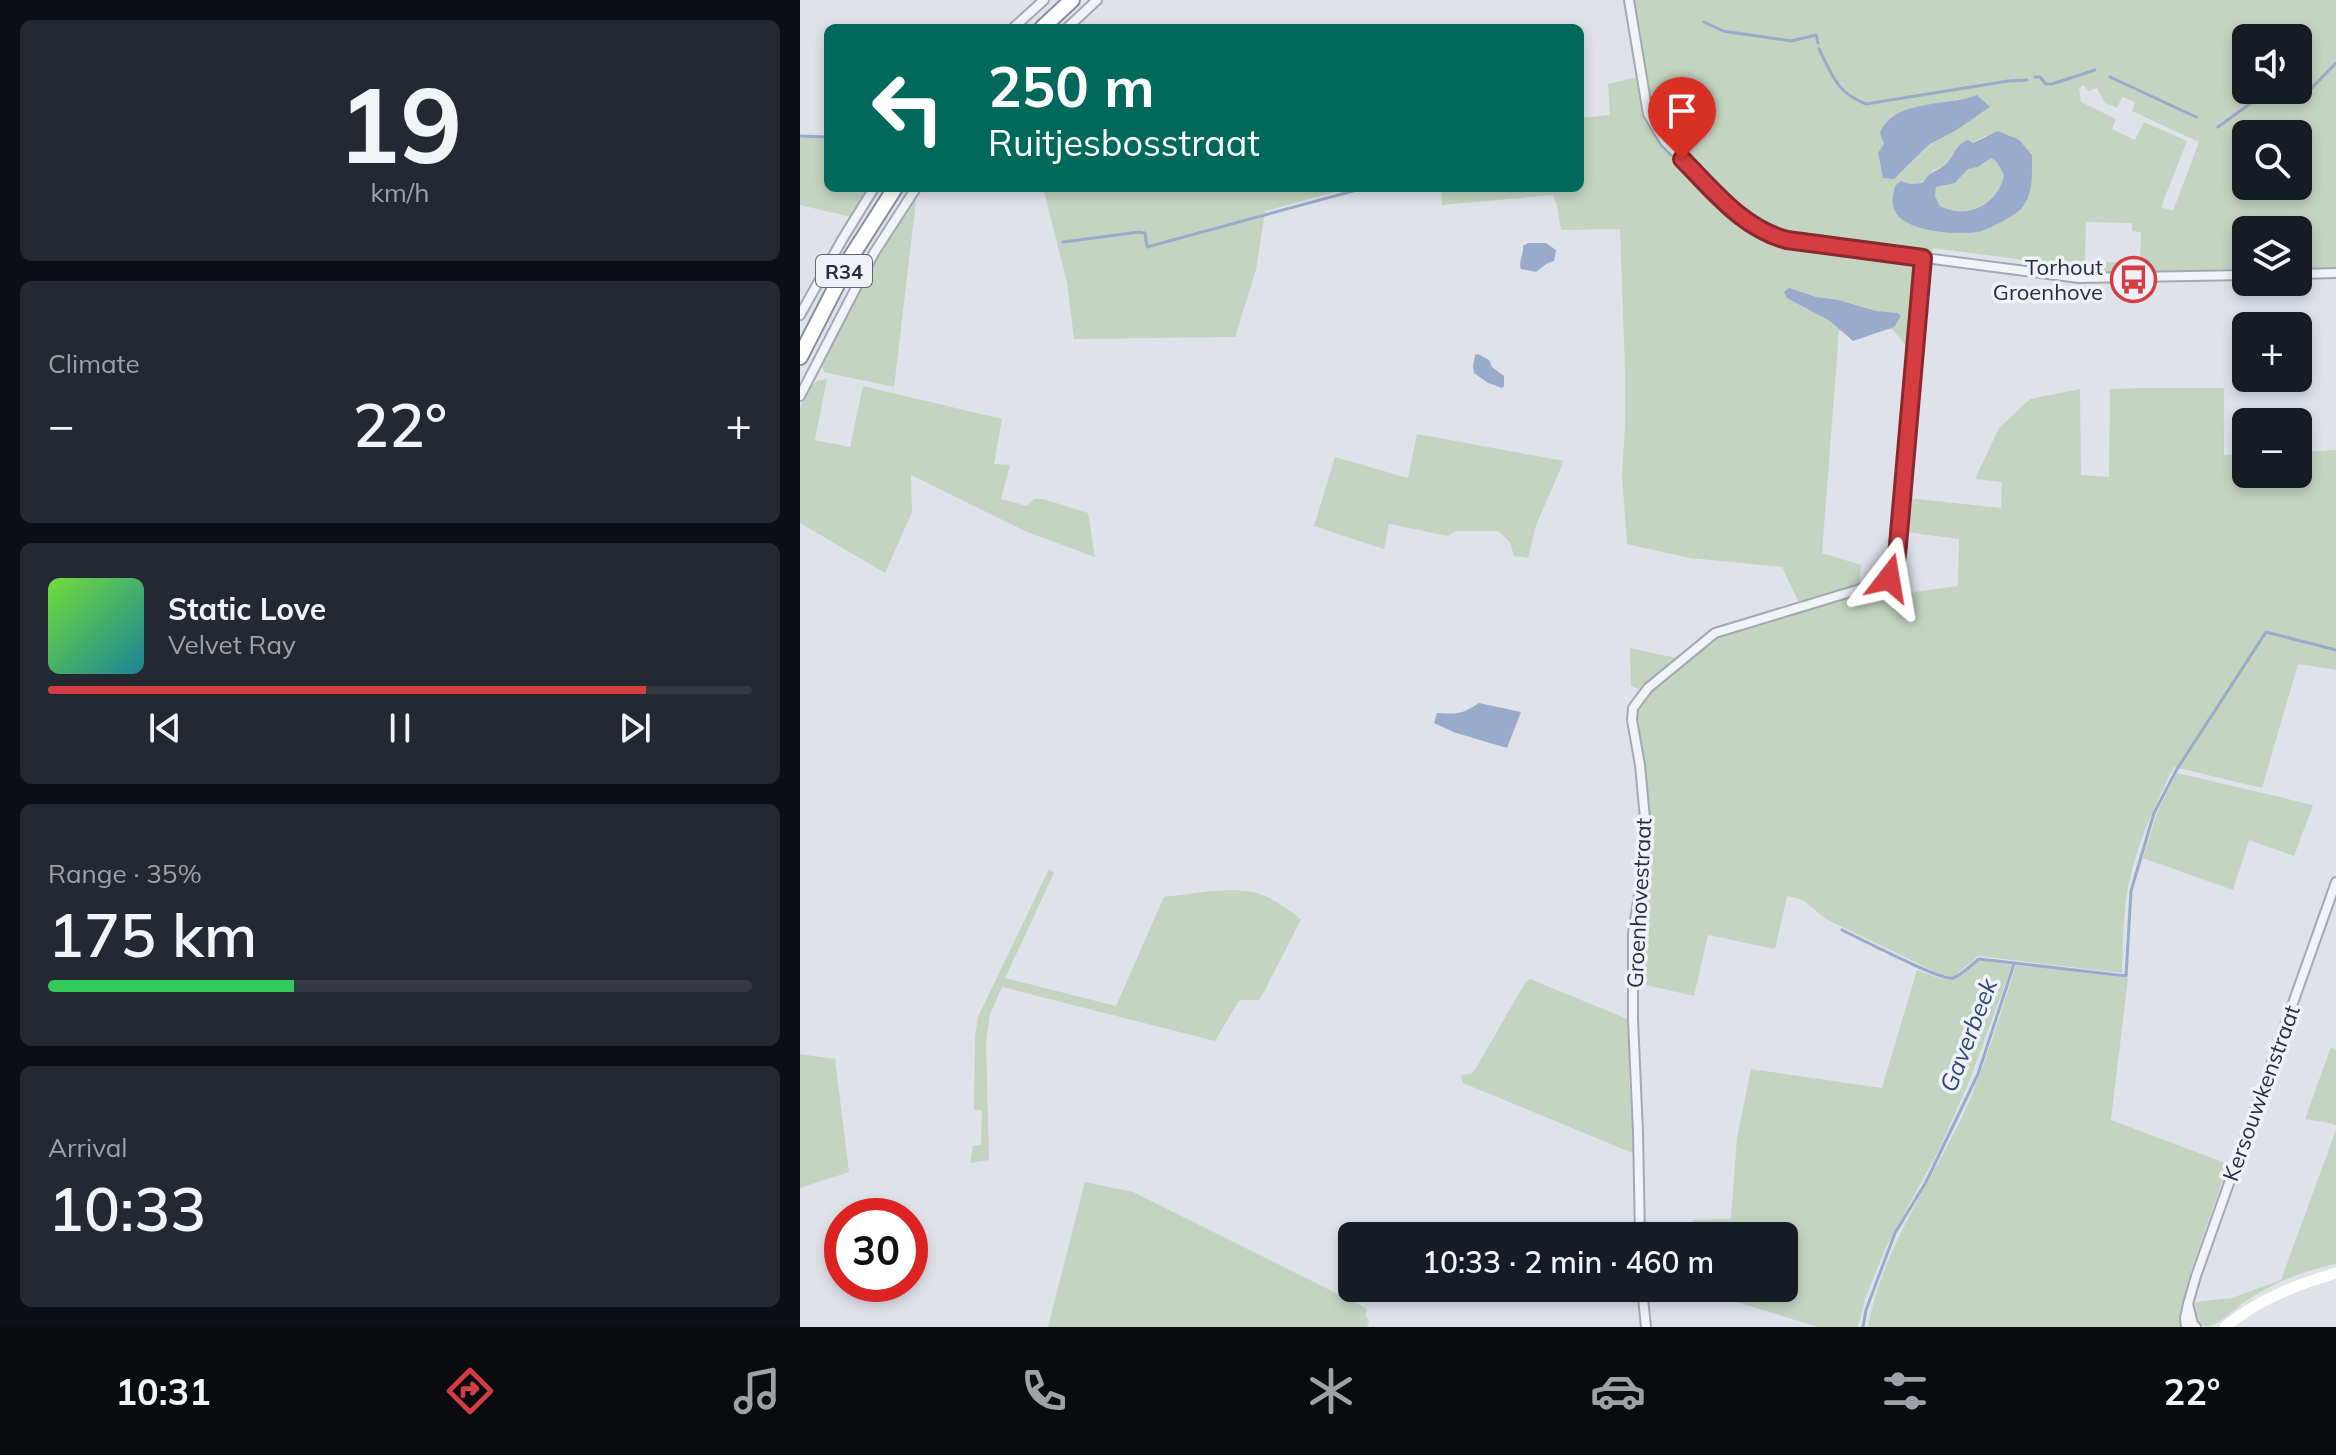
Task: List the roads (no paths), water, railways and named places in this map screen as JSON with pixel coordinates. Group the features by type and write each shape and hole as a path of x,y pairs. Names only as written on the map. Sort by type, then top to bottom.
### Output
{"highway":[{"path":"1046,24 1072,0"},
{"name":"R34","path":"800,357 851,257 892,192"}],"street":[{"path":"1017,24 1044,0"},
{"path":"1071,24 1097,0"},
{"path":"1629,0 1648,114 1665,142 1742,218 1758,229 1787,240 2079,278 2232,275"},
{"path":"800,315 872,192"},
{"path":"800,396 874,253 913,192"},
{"name":"Groenhovestraat","path":"1640,1222 1633,933 1645,858 1646,829 1633,708 1648,688 1715,633 1878,583 1889,578 1895,569 1923,258"},
{"path":"2312,274 2336,273"},
{"name":"Kersouwkenstraat","path":"2186,1327 2185,1318 2196,1276 2336,882"},
{"path":"2225,1327 2264,1300 2336,1273"},
{"path":"1643,1302 1646,1327"},
{"path":"2188,1304 2196,1327"}],"water":[{"path":"1977,95 1990,107 1930,144 1894,179 1883,178 1878,153 1884,144 1880,133 1887,122 1897,114 1923,105"},
{"path":"1998,131 2019,140 2032,155 2030,190 2021,209 1982,231 1946,232 1905,222 1897,214 1893,203 1895,186 1901,181 1923,183 1947,163 1961,144 1968,140 1973,143","holes":["1991,158 2004,175 2001,186 1988,202 1960,211 1940,206 1935,196 1936,187 1955,183 1968,169 1978,167"]},
{"path":"1546,243 1556,250 1554,261 1536,272 1521,269 1523,246"},
{"path":"1789,288 1901,316 1894,327 1853,341 1830,321 1787,298 1784,292"},
{"path":"1475,355 1489,360 1492,367 1504,376 1502,388 1474,373"},
{"path":"1479,703 1521,712 1507,748 1434,723 1437,713 1459,713"}],"waterway":[{"path":"1704,22 1723,31 1791,41 1816,35 1818,43"},
{"path":"1819,49 1842,89 1866,104 2027,80"},
{"path":"2218,127 2258,98 2265,100 2305,95 2336,63"},
{"path":"2035,77 2052,84 2095,70"},
{"path":"2110,77 2196,117"},
{"path":"800,136 824,137"},
{"path":"1063,242 1139,232 1145,233 1147,247 1349,192"},
{"name":"Gaverbeek","path":"1842,930 1918,967 1946,977 1956,977 1979,959 2126,976 2131,891 2154,813 2177,769 2266,632 2336,650"},
{"name":"Gaverbeek","path":"1863,1327 1866,1310 1895,1233 1926,1182 1978,1074 2014,964"}],"place":[{"name":"Torhout Groenhove","path":"2134,280"}]}
